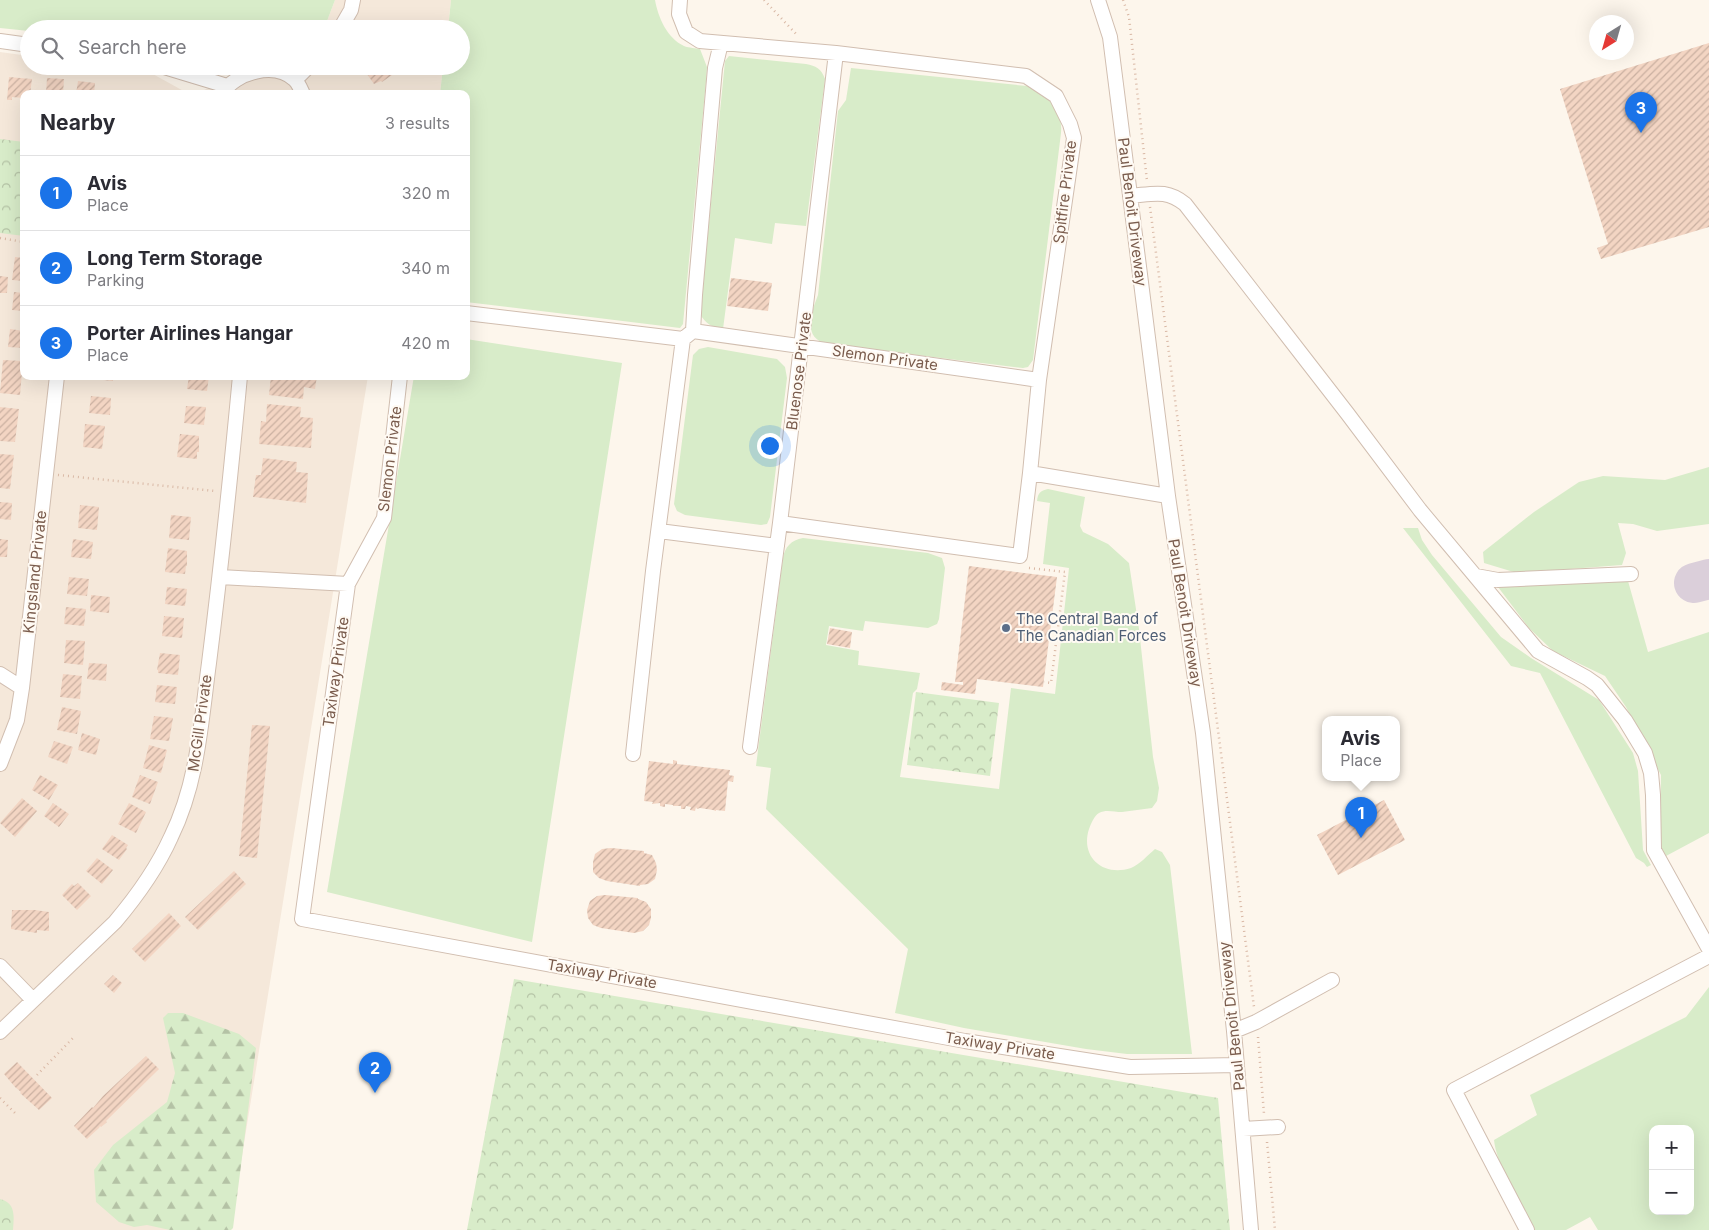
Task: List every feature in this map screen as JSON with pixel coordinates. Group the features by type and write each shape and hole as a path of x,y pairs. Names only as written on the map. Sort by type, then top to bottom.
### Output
{"street":[{"path":"345,20 351,10 353,0"},
{"name":"Spitfire Private","path":"680,0 679,14 686,32 700,41 836,53 1026,76 1056,96 1070,124 1074,138 1039,380 1020,556"},
{"name":"Paul Benoit Driveway","path":"1098,0 1110,37 1168,496 1203,734 1234,1031 1252,1230"},
{"path":"0,41 20,44"},
{"path":"633,754 659,531 695,295 714,78 721,43"},
{"name":"Bluenose Private","path":"750,748 802,346 836,53"},
{"path":"185,75 225,90 248,75"},
{"path":"285,75 295,80 301,90"},
{"path":"295,80 300,75"},
{"path":"1130,196 1166,193 1175,196 1185,204 1329,389 1420,510 1538,651 1597,685 1625,720 1645,753 1651,773 1654,850 1709,949"},
{"name":"Slemon Private","path":"470,313 802,346 1039,380"},
{"name":"Kingsland Private","path":"0,764 17,720 22,688 57,380"},
{"name":"McGill Private","path":"0,1032 115,922 146,882 172,836 195,770 220,577 240,380"},
{"name":"Slemon Private","path":"348,584 384,518 400,380"},
{"path":"1030,473 1168,496"},
{"path":"780,523 1020,556"},
{"path":"659,531 777,546"},
{"path":"1476,576 1498,580 1631,574"},
{"path":"220,577 348,584"},
{"name":"Taxiway Private","path":"348,584 302,919 720,990 965,1041 1130,1067 1237,1065"},
{"path":"0,674 22,688"},
{"path":"1527,1227 1454,1090 1709,956"},
{"path":"0,966 33,1000"},
{"path":"1234,1031 1256,1022 1332,980"},
{"path":"1243,1129 1272,1127"}],"path":[{"path":"764,0 812,51"},
{"path":"1123,0 1129,17 1148,194 1256,1022 1272,1127 1275,1230"},
{"path":"0,238 20,241"},
{"path":"46,474 228,493"},
{"path":"1020,556 1026,568 1065,572 1051,683 1044,682"},
{"path":"37,1075 73,1038"},
{"path":"0,1098 17,1115"}],"shaded area":[{"path":"335,0 451,0 449,20 327,20"},
{"path":"0,52 20,55 20,75 155,75 182,90 20,90 20,380 367,380 230,1230 0,1230"},
{"path":"242,75 442,75 440,90 204,90"}],"green space":[{"path":"0,0 335,0 327,20 20,20 20,30 0,28"},
{"path":"451,0 655,0 661,20 673,38 684,46 700,49 707,67 706,81 683,324 680,328 470,302 470,90 440,90 442,75 470,75 470,20 449,20"},
{"path":"729,56 806,64 820,70 825,79 806,226 775,223 772,244 735,238 723,329 709,324 700,314 725,61"},
{"path":"851,68 1027,86 1048,98 1057,110 1060,116 1061,133 1033,360 1028,367 1023,368 828,344 814,337 811,317 818,295 838,111 846,100"},
{"path":"0,139 20,142 20,236 0,233"},
{"path":"470,340 622,363 532,942 327,892 413,380 470,380"},
{"path":"708,347 777,359 785,367 787,378 770,517 767,524 761,525 685,515 677,511 674,504 693,355 699,349"},
{"path":"1709,467 1709,524 1657,531 1633,524 1618,523 1626,553 1622,565 1517,573 1484,563 1483,552 1534,512 1579,482 1603,476 1665,480"},
{"path":"1048,489 1085,497 1080,526 1083,532 1108,544 1129,563 1139,629 1153,757 1159,788 1157,801 1152,808 1122,812 1104,811 1097,814 1089,829 1088,848 1096,862 1111,870 1134,867 1155,849 1162,852 1170,865 1192,1054 1127,1054 1086,1049 964,1028 895,1013 908,949 766,809 771,768 756,766 783,558 789,545 795,540 803,538 928,553 942,558 945,568 937,624 928,628 865,621 863,631 829,626 826,645 859,651 858,665 920,673 917,689 913,693 900,777 999,789 1011,688 1055,694 1069,568 1043,564 1050,503 1037,501 1040,493"},
{"path":"1403,528 1418,528 1422,540 1432,555 1501,637 1599,700 1633,753 1638,771 1643,850 1651,865 1647,867 1636,858 1540,673 1511,666"},
{"path":"1628,581 1648,652 1709,632 1709,833 1666,856 1660,845 1661,775 1626,707 1605,676 1553,651 1529,628 1498,587"},
{"path":"916,692 999,703 990,776 907,765"},
{"path":"514,979 1218,1098 1230,1230 467,1230"},
{"path":"1709,987 1709,1230 1598,1230 1590,1217 1566,1230 1535,1230 1505,1174 1494,1140 1537,1115 1530,1095 1686,1017"},
{"path":"168,1013 183,1013 239,1034 256,1048 233,1228 231,1230 170,1230 147,1225 134,1227 119,1222 96,1202 94,1170 113,1145 167,1102 175,1073 163,1018"},
{"path":"0,1199 9,1204 13,1211 13,1230 0,1230"}],"building":[{"path":"1709,43 1709,227 1601,259 1597,248 1608,244 1560,89"},
{"path":"368,75 392,75 382,82 374,84"},
{"path":"9,77 32,79 31,90 20,90 20,98 12,97 12,100 7,100"},
{"path":"47,78 64,79 63,90 46,90"},
{"path":"78,81 95,83 94,90 77,90"},
{"path":"15,257 20,258 20,281 12,280"},
{"path":"0,276 8,277 7,293 0,293"},
{"path":"731,278 772,283 768,311 727,306"},
{"path":"14,292 20,293 20,311 12,310"},
{"path":"10,329 20,330 20,348 8,347"},
{"path":"3,360 20,361 20,395 0,393"},
{"path":"188,380 208,380 207,391 187,389"},
{"path":"271,380 316,380 315,389 304,387 303,399 269,395"},
{"path":"91,396 111,398 110,415 89,413"},
{"path":"267,404 301,407 300,417 313,418 311,448 259,444 261,421 266,422"},
{"path":"186,406 206,407 204,425 184,423"},
{"path":"0,407 19,409 15,442 0,441"},
{"path":"85,424 105,426 102,449 83,447"},
{"path":"180,434 199,436 197,459 177,457"},
{"path":"0,454 14,455 10,489 0,488"},
{"path":"263,458 297,462 296,472 308,473 306,503 253,497 256,475 261,475"},
{"path":"0,502 12,503 11,520 0,519"},
{"path":"80,505 99,507 97,530 78,528"},
{"path":"171,515 191,517 189,540 169,538"},
{"path":"0,539 8,540 7,557 0,557"},
{"path":"73,539 93,542 91,559 71,557"},
{"path":"168,548 187,551 185,574 165,572"},
{"name":"The Central Band of The Canadian Forces","path":"969,566 1057,577 1043,687 977,679 975,694 941,690 942,682 963,685 963,682 955,682"},
{"path":"69,577 89,579 87,596 67,594"},
{"path":"167,587 187,589 185,606 165,604"},
{"path":"91,595 110,597 109,613 90,611"},
{"path":"66,607 86,609 84,626 64,624"},
{"path":"164,616 184,618 182,638 162,636"},
{"path":"830,628 852,632 850,648 827,644"},
{"path":"66,640 85,641 83,665 64,663"},
{"path":"160,653 180,655 178,675 158,673"},
{"path":"89,663 107,664 106,681 87,679"},
{"path":"63,674 82,676 80,699 60,697"},
{"path":"157,685 177,687 175,704 155,702"},
{"path":"62,707 81,711 77,734 57,730"},
{"path":"154,716 173,718 169,741 150,739"},
{"path":"252,725 270,726 257,858 239,856"},
{"path":"82,733 100,739 96,755 78,750"},
{"path":"54,741 73,747 67,764 48,757"},
{"path":"149,745 167,750 161,773 143,768"},
{"path":"673,760 677,761 677,764 730,770 729,775 734,776 733,782 728,781 725,811 697,809 696,807 695,811 690,810 691,807 686,806 685,809 681,809 681,806 665,804 665,807 660,806 660,803 652,804 653,802 644,801 649,761 673,764"},
{"path":"40,775 58,785 49,800 32,790"},
{"path":"140,775 158,782 150,804 132,797"},
{"path":"22,798 37,811 15,837 0,823"},
{"path":"1384,800 1405,840 1338,875 1317,835"},
{"path":"53,803 69,814 59,827 44,816"},
{"path":"129,803 146,812 136,833 118,824"},
{"path":"112,835 128,845 119,860 102,849"},
{"path":"602,849 644,851 644,853 652,855 657,870 655,879 648,884 640,886 599,878 593,872 595,854"},
{"path":"97,858 113,870 102,884 86,871"},
{"path":"234,871 246,884 198,930 185,917"},
{"path":"78,883 91,896 77,910 62,895 72,884 74,886"},
{"path":"597,896 638,898 646,902 651,909 649,925 643,931 634,933 593,925 588,918 587,910 590,901"},
{"path":"12,910 49,912 49,931 37,930 37,933 11,929"},
{"path":"169,913 181,926 145,962 132,949"},
{"path":"113,975 122,983 114,993 104,984"},
{"path":"146,1056 159,1069 107,1122 87,1139 74,1126"},
{"path":"17,1062 52,1098 39,1110 20,1093 4,1074"}],"taxiway":[{"path":"1694,583 1709,579"}],"place":[{"name":"Porter Airlines Hangar","path":"1641,133"},
{"name":"The Central Band of The Canadian Forces","path":"1006,628"},
{"name":"Avis","path":"1361,838"},
{"name":"Long Term Storage","path":"375,1093"}]}
